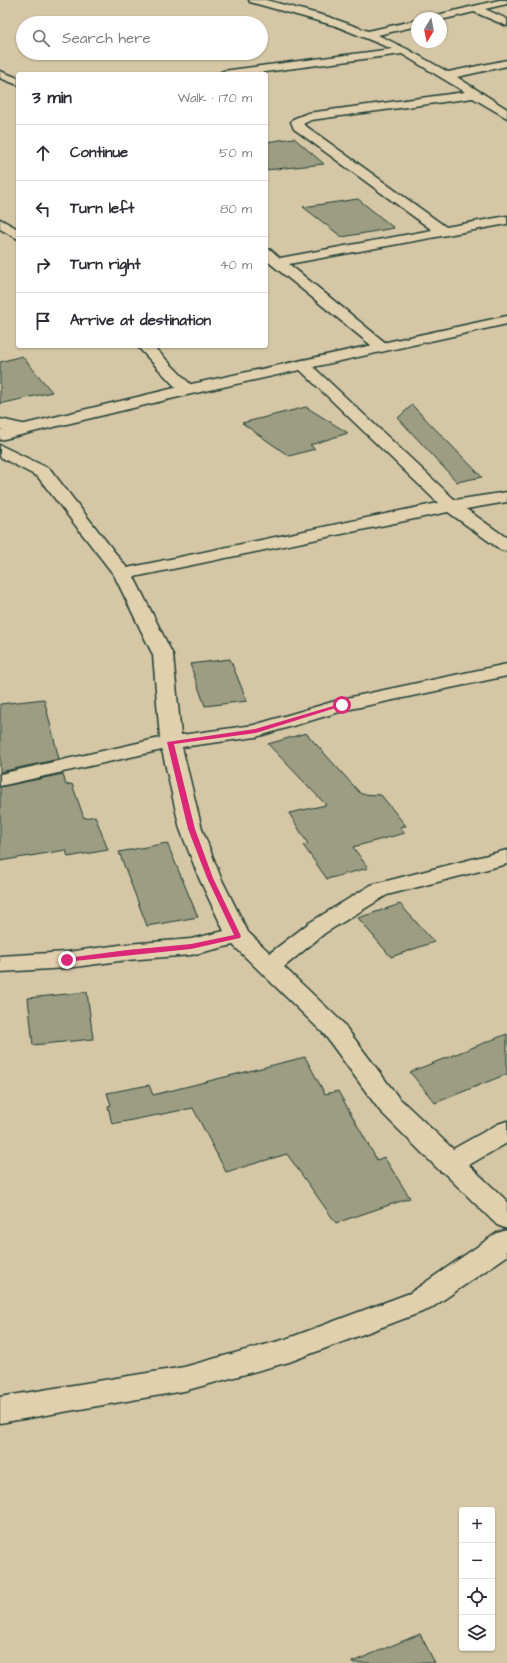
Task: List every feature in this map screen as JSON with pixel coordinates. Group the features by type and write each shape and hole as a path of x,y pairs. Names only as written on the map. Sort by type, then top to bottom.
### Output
{"street":[{"path":"254,0 340,24 368,34 403,51 507,114"},
{"path":"275,6 290,0"},
{"path":"447,16 507,1"},
{"path":"476,9 507,23"},
{"path":"368,34 411,24"},
{"path":"238,72 403,51"},
{"path":"446,76 507,62"},
{"path":"0,74 16,81"},
{"path":"442,231 298,126 297,122 308,117 475,94"},
{"path":"279,262 507,220"},
{"path":"0,222 16,234"},
{"path":"268,254 382,347"},
{"path":"0,435 187,390 507,320"},
{"path":"147,348 187,390"},
{"path":"302,365 451,506 507,546"},
{"path":"0,424 25,429"},
{"path":"0,450 44,473 123,574 163,655 170,742 191,829 210,878 238,936 333,1028 389,1104 449,1164 507,1218"},
{"path":"123,574 451,506 507,497"},
{"path":"0,780 170,742 256,731 342,705 507,670"},
{"path":"270,966 317,928 380,890 507,857"},
{"path":"0,964 67,960 127,952 191,947 238,936"},
{"path":"449,1164 507,1131"},
{"path":"0,1410 184,1379 289,1350 420,1300 507,1241"}],"building":[{"path":"294,138 324,164 268,170 268,142"},
{"path":"358,199 394,228 342,237 303,207"},
{"path":"22,356 52,392 0,404 0,362"},
{"path":"412,405 482,477 457,482 398,418"},
{"path":"306,407 348,433 310,445 315,449 289,456 242,423"},
{"path":"230,659 247,701 205,706 190,664"},
{"path":"44,699 59,759 0,772 0,704"},
{"path":"306,733 361,794 381,795 406,826 400,827 405,833 353,847 368,868 327,879 303,845 308,844 289,813 326,805 268,744"},
{"path":"63,774 66,785 72,784 84,818 95,816 108,850 68,857 66,850 0,861 0,787"},
{"path":"167,843 198,917 147,926 119,852"},
{"path":"400,904 434,942 391,957 358,918"},
{"path":"87,992 93,1039 33,1045 28,998"},
{"path":"507,1034 507,1074 435,1103 410,1072"},
{"path":"305,1057 325,1094 338,1091 377,1160 384,1157 410,1198 336,1223 287,1154 226,1172 193,1108 112,1124 108,1106 111,1105 107,1093 149,1085 153,1095"},
{"path":"420,1634 435,1663 352,1663 352,1662"}],"route":[{"path":"67,960 127,952 191,947 238,936 210,878 191,829 170,742 256,731 342,705"}]}
